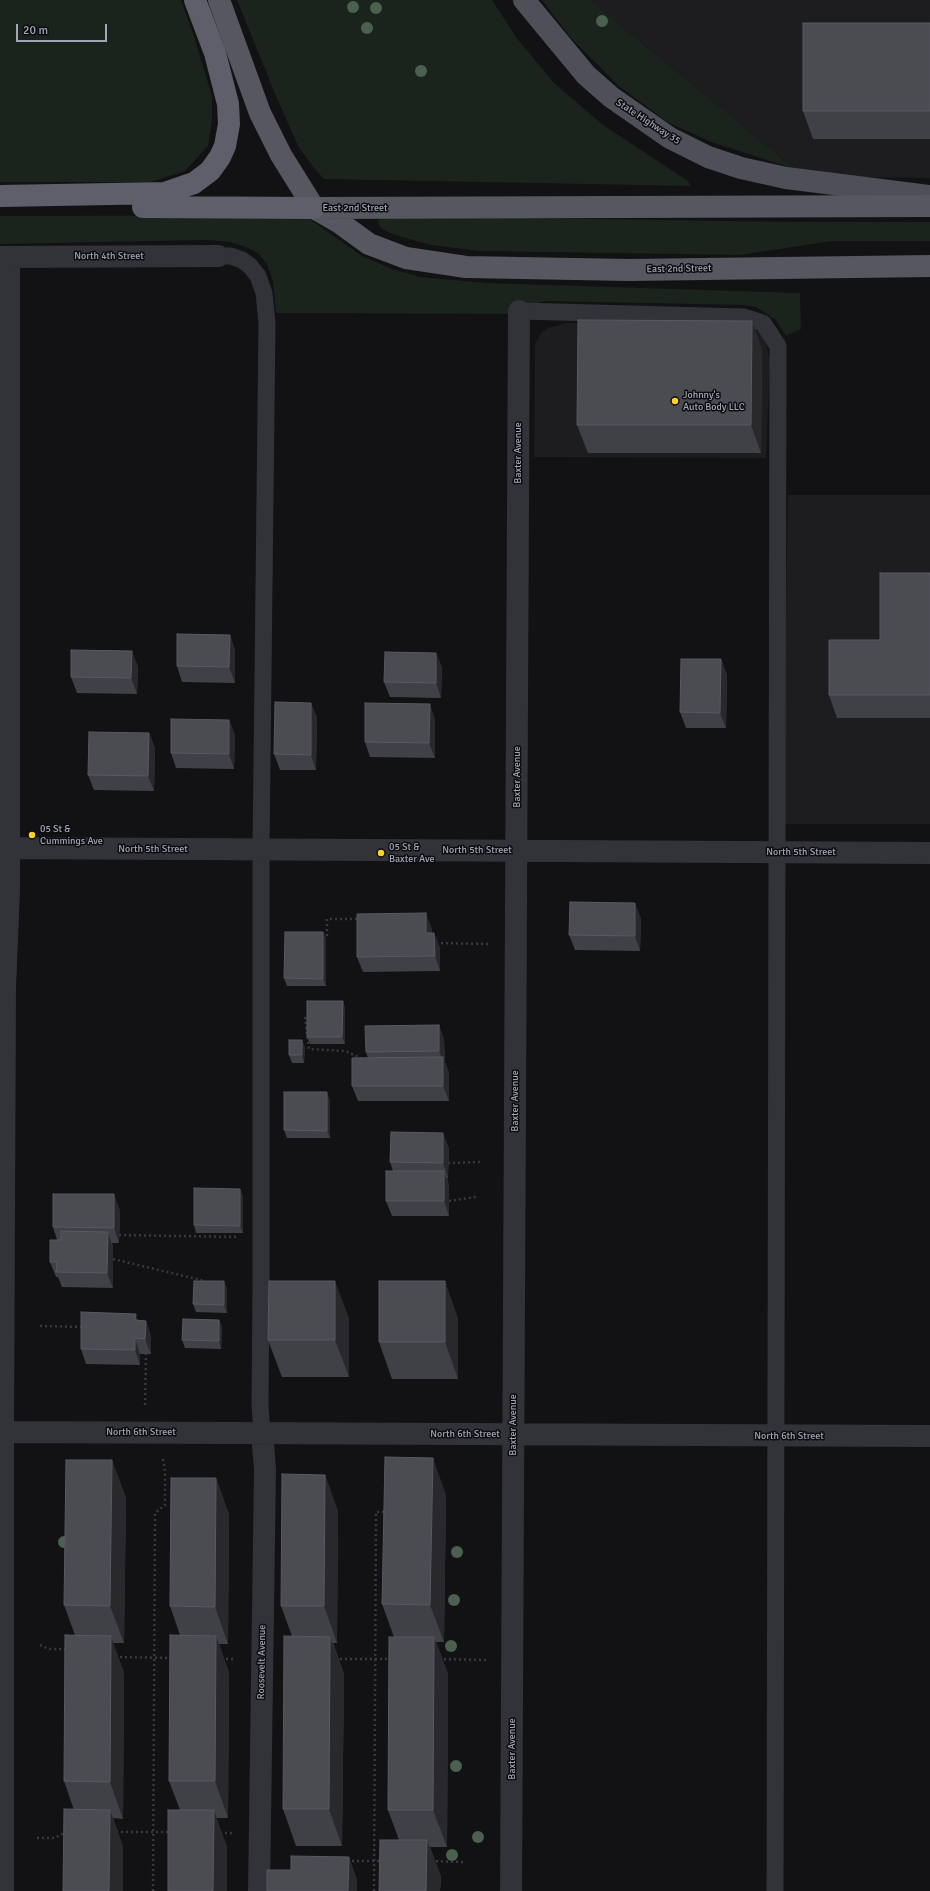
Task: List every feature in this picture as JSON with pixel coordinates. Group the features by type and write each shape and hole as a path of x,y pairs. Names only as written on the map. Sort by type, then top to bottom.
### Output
{"highway":[{"path":"0,196 165,194 194,183 210,171 220,157 225,146 229,124 228,104 215,53 195,0"},
{"path":"219,0 260,113 281,155 314,208"},
{"path":"0,205 314,208"},
{"name":"East 2nd Street","path":"314,208 930,206"},
{"name":"East 2nd Street","path":"314,208 340,223 369,244 406,258 466,267 629,270 930,266"}],"main road":[{"name":"State Highway 35","path":"524,0 586,75 611,98 670,138 702,154 740,168 786,178 930,196"}],"street":[{"name":"North 4th Street","path":"5,257 218,256"},
{"path":"3,1891 1,1432 5,988 5,257"},
{"name":"Baxter Avenue","path":"511,1891 519,311"},
{"name":"North 5th Street","path":"5,848 930,853"},
{"name":"North 6th Street","path":"1,1432 930,1436"},
{"name":"Roosevelt Avenue","path":"259,1891 264,1469 262,1433"}],"lane":[{"path":"218,256 231,256 242,260 250,266 258,276 264,293 266,307 261,849 260,1405 262,1433"},
{"path":"519,311 744,317 764,323 778,346 775,1891"}],"path":[{"path":"316,935 327,935 327,919 366,919"},
{"path":"432,943 516,944"},
{"path":"305,1017 309,1049 345,1050 365,1060"},
{"path":"448,1163 482,1162"},
{"path":"449,1201 476,1197"},
{"path":"119,1235 261,1237"},
{"path":"113,1259 205,1281"},
{"path":"40,1326 87,1327"},
{"path":"146,1354 152,1432 165,1470 165,1505 155,1513 153,1891"},
{"path":"374,1891 376,1512 384,1512 384,1506"},
{"path":"37,1838 54,1838 62,1833 69,1832"},
{"path":"115,1832 176,1832"},
{"path":"214,1833 260,1833"},
{"path":"344,1860 389,1861"},
{"path":"426,1861 463,1862"}],"shaded area":[{"path":"0,0 181,0 194,36 212,96 212,121 208,146 185,171 151,182 0,182"},
{"path":"237,0 492,0 516,37 554,83 603,125 688,181 691,186 324,179 298,146"},
{"path":"542,0 590,0 795,169 714,143 669,123 620,87 571,38"},
{"path":"590,0 930,0 930,178 852,177 795,169"},
{"path":"304,215 362,256 392,269 421,277 487,283 800,293 801,329 786,336 776,320 756,307 743,305 544,301 524,309 520,314 276,313 273,281 267,264 258,253 230,242 207,240 0,244 0,216"},
{"path":"389,216 800,222 930,222 930,241 832,241 740,255 479,251 431,245 395,235 382,229 378,223 379,218"},
{"path":"566,323 751,327 758,331 766,342 770,361 766,458 534,457 535,344 541,333 549,328"},
{"path":"788,495 930,495 930,824 782,824"}],"building":[{"path":"803,23 930,23 930,111 803,111"},
{"name":"Johnny's Auto Body LLC","path":"578,320 752,321 751,425 577,425"},
{"path":"880,573 930,573 930,695 829,695 829,640 880,640"},
{"path":"177,634 230,635 229,667 177,666"},
{"path":"71,650 132,651 131,678 71,677"},
{"path":"385,652 436,653 436,683 384,682"},
{"path":"681,659 721,659 720,713 680,712"},
{"path":"275,702 311,703 311,755 274,754"},
{"path":"365,703 430,704 429,743 365,742"},
{"path":"171,719 229,720 229,754 171,753"},
{"path":"89,732 149,733 148,776 88,775"},
{"path":"570,902 635,903 635,936 569,935"},
{"path":"426,913 426,933 434,933 435,956 357,957 357,914"},
{"path":"285,932 323,932 323,979 284,978"},
{"path":"307,1001 343,1001 342,1037 307,1037"},
{"path":"439,1025 439,1051 366,1052 365,1026"},
{"path":"289,1040 302,1040 302,1055 289,1055"},
{"path":"443,1057 443,1086 352,1086 352,1058"},
{"path":"284,1092 327,1092 327,1131 284,1130"},
{"path":"391,1132 443,1133 443,1163 390,1162"},
{"path":"386,1171 444,1171 444,1201 386,1201"},
{"path":"194,1188 240,1189 240,1226 194,1225"},
{"path":"53,1194 114,1194 114,1228 53,1227"},
{"path":"61,1231 108,1232 107,1273 56,1272 57,1262 50,1262 50,1240 61,1240"},
{"path":"194,1281 224,1281 224,1305 193,1304"},
{"path":"269,1281 335,1281 335,1340 268,1340"},
{"path":"379,1281 445,1281 445,1342 379,1342"},
{"path":"81,1312 136,1314 135,1320 146,1321 145,1339 135,1338 135,1350 81,1349"},
{"path":"183,1319 219,1320 219,1341 182,1340"},
{"path":"385,1457 433,1458 430,1605 382,1604"},
{"path":"66,1460 112,1460 110,1606 64,1605"},
{"path":"282,1474 325,1475 324,1606 281,1606"},
{"path":"171,1478 216,1478 215,1607 170,1606"},
{"path":"65,1635 111,1636 110,1782 64,1781"},
{"path":"170,1635 216,1636 215,1781 169,1781"},
{"path":"284,1636 330,1637 329,1809 283,1809"},
{"path":"389,1637 434,1637 433,1810 388,1810"},
{"path":"64,1809 110,1810 109,1891 63,1891"},
{"path":"168,1810 214,1810 213,1891 168,1891"},
{"path":"380,1840 427,1840 426,1891 379,1891"},
{"path":"291,1856 349,1857 348,1891 267,1891 267,1870 291,1870"}],"place":[{"name":"Johnny's Auto Body LLC","path":"675,401"},
{"name":"05 St & Cummings Ave","path":"32,835"},
{"name":"05 St & Baxter Ave","path":"381,853"}]}
